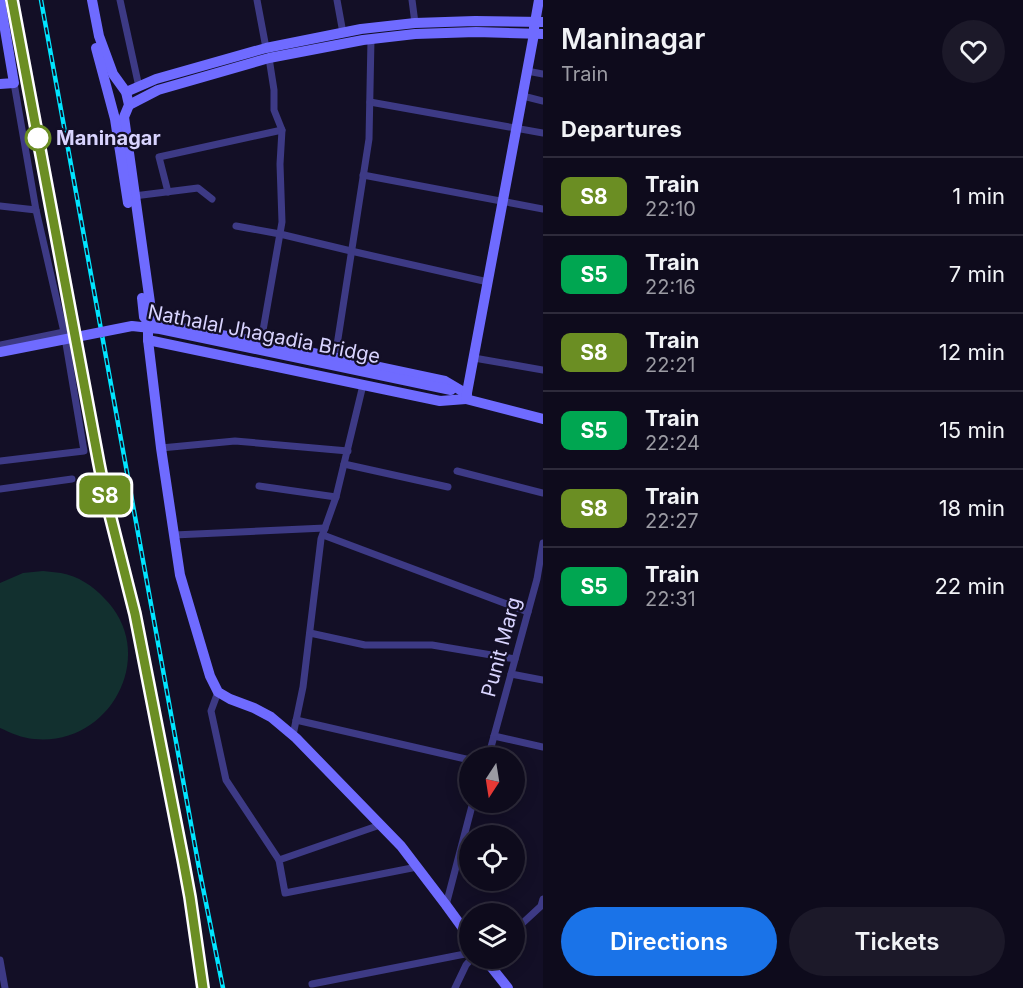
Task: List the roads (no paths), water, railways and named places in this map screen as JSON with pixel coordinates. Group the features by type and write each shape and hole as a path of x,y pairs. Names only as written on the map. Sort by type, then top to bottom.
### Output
{"street":[{"path":"0,0 36,210 64,332 84,451 0,461"},
{"path":"86,0 93,37 109,75 126,92 129,105"},
{"path":"92,0 120,118 134,196 152,317 148,322"},
{"path":"120,0 139,87"},
{"path":"256,0 268,53 274,90 274,110 282,130 280,164 282,222 261,342"},
{"path":"337,0 343,33"},
{"path":"412,0 414,23"},
{"path":"467,397 527,71 539,34 539,0"},
{"path":"126,92 156,79 362,29 414,23 539,22"},
{"path":"459,922 400,846 293,735 271,717 218,692 210,676 180,575 161,448 148,340 148,322 144,316 120,118 129,105 158,90 268,53 415,34 476,32 539,34"},
{"path":"335,358 369,139 371,39"},
{"path":"527,71 543,74"},
{"path":"0,84 14,83"},
{"path":"523,96 543,101"},
{"path":"370,102 543,133"},
{"path":"168,192 159,157 282,130"},
{"path":"363,175 543,209"},
{"path":"134,196 198,188 212,199"},
{"path":"0,206 36,210"},
{"path":"236,226 488,282"},
{"path":"148,322 261,342 446,381 467,397"},
{"name":"Nathalal Jhagadia Bridge","path":"0,352 132,326 160,329 450,392"},
{"path":"0,345 64,332"},
{"name":"Nathalal Jhagadia Bridge","path":"0,358 133,332 159,334 450,392"},
{"path":"148,340 440,401 467,397"},
{"path":"474,358 543,370"},
{"path":"293,735 303,687 324,532 336,497 363,385"},
{"path":"450,392 543,419"},
{"path":"161,448 235,441 348,451"},
{"path":"344,464 448,487"},
{"path":"457,471 543,493"},
{"path":"0,489 72,480"},
{"path":"259,486 336,497"},
{"path":"174,535 324,532 528,612"},
{"name":"Punit Marg","path":"491,747 528,612 540,579 543,543"},
{"path":"310,633 365,645 432,645 515,659"},
{"path":"511,674 543,680"},
{"path":"218,692 211,711 226,780 279,860 285,893 417,867"},
{"path":"296,720 459,757"},
{"path":"494,736 543,747"},
{"path":"447,905 470,813"},
{"path":"279,860 380,825"},
{"path":"525,921 541,906 543,899"},
{"path":"312,984 459,955"},
{"path":"0,960 5,988"},
{"path":"455,988 464,969"},
{"path":"493,969 508,988"}],"railway":[{"path":"12,0 95,447 134,614 190,897 203,988"},
{"path":"41,0 199,868 223,988"}],"train":[{"name":"S8","path":"12,0 99,464 135,614 183,859 203,988"}],"place":[{"name":"Maninagar","path":"38,138"}]}
